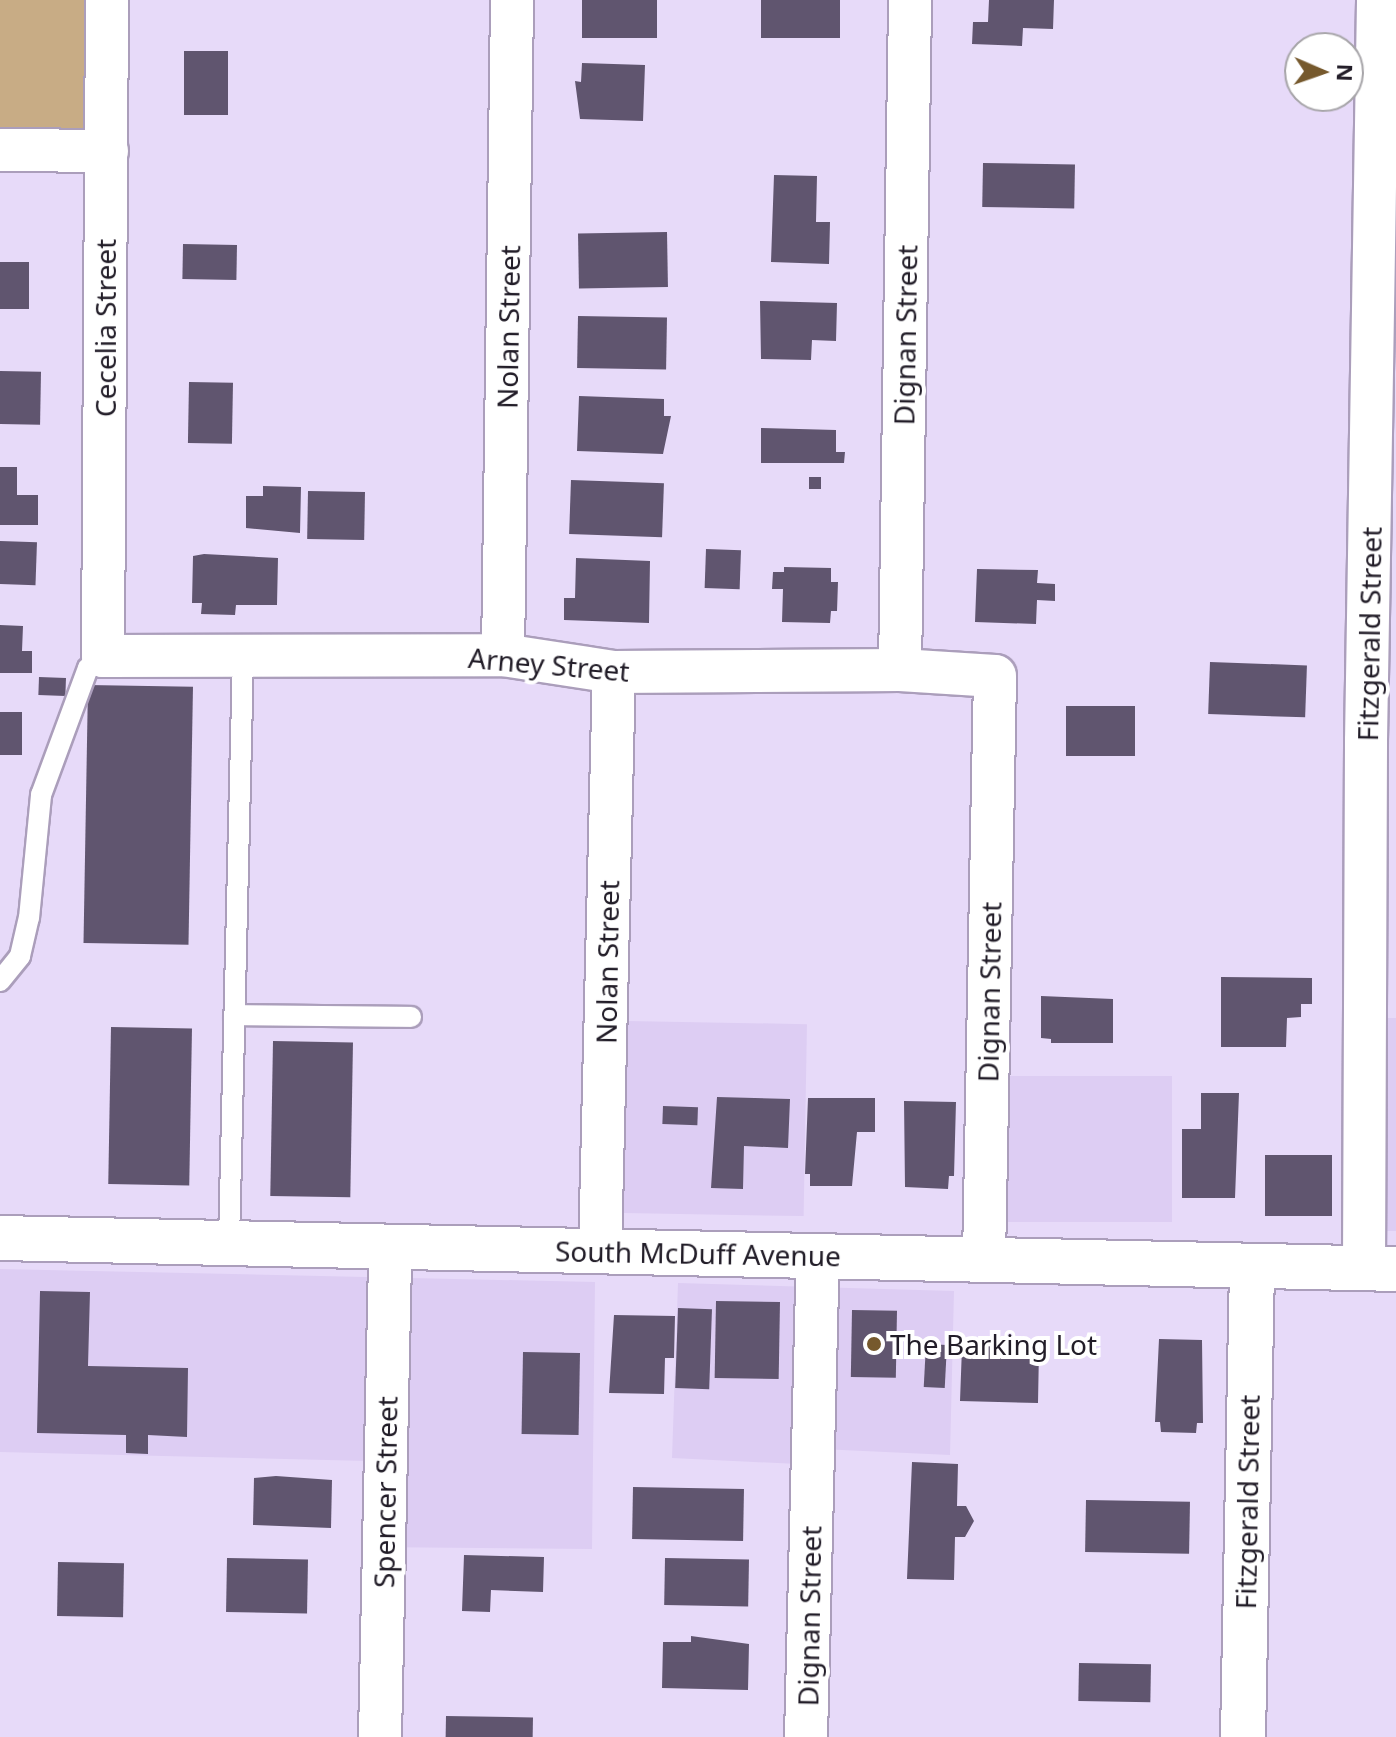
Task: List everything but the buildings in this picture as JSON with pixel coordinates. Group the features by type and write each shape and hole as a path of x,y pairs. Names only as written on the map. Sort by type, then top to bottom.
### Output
{"main road":[{"name":"South McDuff Avenue","path":"0,1238 1380,1269"},
{"name":"Fitzgerald Street","path":"1243,1737 1252,1266"}],"street":[{"name":"Cecelia Street","path":"103,656 107,0"},
{"name":"Nolan Street","path":"503,655 512,0"},
{"name":"Dignan Street","path":"900,670 910,0"},
{"name":"Fitzgerald Street","path":"1378,0 1385,186 1380,1269"},
{"path":"0,150 107,151"},
{"name":"Arney Street","path":"103,656 503,655 614,672 900,670 995,676"},
{"name":"Nolan Street","path":"600,1252 614,672"},
{"name":"Dignan Street","path":"984,1259 995,676"},
{"name":"Spencer Street","path":"380,1737 390,1247"},
{"name":"Dignan Street","path":"806,1737 818,1256"}],"lane":[{"path":"0,981 12,973 20,956 29,918 41,795 88,668 103,656"},
{"path":"229,1242 243,657"},
{"path":"234,1015 411,1017"}],"shaded area":[{"path":"0,0 93,0 93,130 0,130"},
{"path":"1385,1018 1396,1018 1396,1231 1383,1231"},
{"path":"627,1021 807,1024 804,1216 624,1213"},
{"path":"1005,1076 1172,1076 1172,1222 1005,1222"},
{"path":"0,1269 595,1282 592,1549 367,1547 369,1461 0,1452"},
{"path":"678,1283 954,1291 950,1455 799,1448 798,1464 672,1458"}],"place":[{"name":"The Barking Lot","path":"874,1344"}]}
